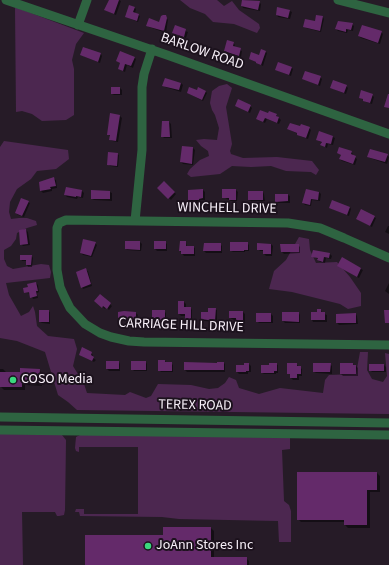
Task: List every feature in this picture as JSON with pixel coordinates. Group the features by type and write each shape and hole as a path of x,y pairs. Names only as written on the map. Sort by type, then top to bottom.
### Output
{"street":[{"name":"BARLOW ROAD","path":"6,0 389,134"},
{"path":"78,25 87,0"},
{"path":"338,0 389,13"},
{"path":"135,221 142,150 142,87 144,74 152,50"},
{"name":"WINCHELL DRIVE","path":"59,223 66,220 288,223 320,228 389,258"},
{"name":"CARRIAGE HILL DRIVE","path":"59,223 57,228 56,261 58,280 70,308 85,324 100,333 129,341 144,342 389,344"},
{"name":"TEREX ROAD","path":"0,417 389,423"},
{"path":"68,419 68,431"},
{"path":"293,422 293,434"},
{"name":"TEREX ROAD","path":"0,430 389,435"}],"shaded area":[{"path":"180,0 217,0 224,6 232,1 239,10 259,24 260,28 257,33 234,24 213,22 205,14 190,8"},
{"path":"15,7 84,33 76,44 72,60 74,69 74,115 66,120 42,121 32,114 22,111 16,112"},
{"path":"227,84 232,88 226,107 232,144 230,151 231,154 243,158 277,157 312,161 319,170 316,175 311,172 286,171 271,166 232,166 220,174 191,177 187,174 190,169 200,160 209,156 208,151 196,140 217,140 219,128 210,103 212,91 219,86"},
{"path":"4,141 68,150 69,159 56,169 37,171 31,179 17,189 10,202 9,212 11,219 27,218 36,221 37,225 17,233 16,239 11,246 4,250 4,259 7,266 13,269 41,264 49,265 51,272 50,278 6,283 9,295 21,316 29,312 33,306 37,326 48,336 74,339 77,349 73,366 84,384 87,393 125,395 130,392 146,398 151,396 158,384 191,385 209,389 218,388 225,383 229,377 236,380 239,388 259,394 280,388 323,393 325,380 329,375 356,374 360,352 368,352 367,370 372,379 383,382 387,376 385,353 389,354 389,414 77,410 58,395 45,352 17,341 0,338 0,147"},
{"path":"299,237 309,239 310,250 316,263 337,262 361,293 361,306 348,309 340,304 292,292 269,289 274,271 286,260"},
{"path":"0,432 62,435 66,440 64,515 57,516 55,512 22,512 23,565 0,565"},
{"path":"82,434 290,437 290,449 282,450 284,501 289,505 291,511 291,542 279,542 278,521 80,516 79,512 75,512 76,509 84,509 84,514 138,514 138,447 79,447 79,452 76,451 75,448 76,437"}],"building":[{"path":"109,0 119,0 114,14 104,10"},
{"path":"242,0 260,1 258,10 241,6"},
{"path":"129,5 135,7 133,12 139,14 137,21 125,17"},
{"path":"277,7 290,10 288,18 276,15"},
{"path":"166,15 167,18 164,31 146,26 149,18 159,22 161,16"},
{"path":"316,15 323,16 320,31 303,27 305,19 315,21"},
{"path":"338,21 353,23 351,30 346,29 346,32 335,29"},
{"path":"175,25 186,29 184,37 172,33"},
{"path":"362,25 382,31 378,43 358,36"},
{"path":"227,40 234,42 233,46 241,48 239,56 224,51"},
{"path":"83,47 101,53 98,62 80,55"},
{"path":"261,49 266,51 261,65 249,59 251,52 259,55"},
{"path":"120,51 135,57 131,66 125,64 123,71 118,69 120,63 116,61"},
{"path":"278,62 292,67 289,75 275,70"},
{"path":"305,71 321,76 318,85 302,79"},
{"path":"165,78 181,83 179,90 162,86"},
{"path":"333,80 347,85 344,93 330,88"},
{"path":"111,87 120,87 120,94 111,94"},
{"path":"189,87 197,90 198,87 206,91 202,100 187,93"},
{"path":"361,90 373,94 370,103 359,98"},
{"path":"389,94 389,108 384,107"},
{"path":"238,99 251,105 248,112 235,106"},
{"path":"260,110 277,114 276,116 279,117 277,123 265,118 263,122 256,119"},
{"path":"110,113 120,115 116,141 109,140 110,135 107,135"},
{"path":"162,121 169,121 170,137 161,137"},
{"path":"290,123 310,127 306,138 287,129"},
{"path":"319,131 333,136 331,144 326,143 325,147 320,145 322,142 316,140"},
{"path":"182,146 193,147 192,164 180,162"},
{"path":"339,147 352,151 351,154 356,156 353,164 339,159 341,155 337,153"},
{"path":"370,149 388,154 385,162 367,157"},
{"path":"108,152 118,153 117,166 107,165"},
{"path":"54,177 56,186 50,187 51,189 40,191 39,182"},
{"path":"164,181 175,192 168,199 157,188"},
{"path":"66,187 82,190 81,197 64,195"},
{"path":"203,189 203,198 199,200 188,200 188,190"},
{"path":"222,189 236,189 236,200 222,198"},
{"path":"306,189 319,192 318,200 311,199 310,205 302,203"},
{"path":"91,190 110,191 110,199 91,199"},
{"path":"248,191 263,191 263,200 248,200"},
{"path":"275,194 288,194 288,201 275,202"},
{"path":"21,198 29,201 22,216 15,213"},
{"path":"332,200 350,207 347,215 329,208"},
{"path":"361,209 375,216 370,226 356,219"},
{"path":"26,229 28,244 20,245 19,230"},
{"path":"83,239 96,242 91,256 80,253"},
{"path":"125,241 140,241 140,250 125,249"},
{"path":"154,241 166,241 166,249 154,249"},
{"path":"180,241 186,241 186,246 194,246 194,254 181,254 181,251 179,251"},
{"path":"230,242 248,242 248,250 230,251"},
{"path":"204,243 221,243 221,251 203,251"},
{"path":"257,243 271,244 271,254 263,254 263,250 257,250"},
{"path":"280,244 299,244 299,252 281,252"},
{"path":"313,250 330,253 329,258 324,257 323,262 317,260 318,258 311,257"},
{"path":"20,255 32,255 31,265 26,265 26,260 20,260"},
{"path":"342,257 361,268 357,277 337,266"},
{"path":"86,268 91,284 81,288 76,272"},
{"path":"36,282 38,291 36,291 37,296 30,298 29,292 24,293 23,288 28,287 27,284"},
{"path":"100,294 111,303 107,309 103,306 102,308 94,301"},
{"path":"178,301 184,301 184,307 191,307 191,320 185,320 185,314 178,314"},
{"path":"208,308 216,308 215,321 201,319 201,312 208,312"},
{"path":"317,309 321,309 321,312 325,312 325,320 311,320 311,312 317,312"},
{"path":"39,310 49,310 49,322 39,322"},
{"path":"152,310 165,310 165,320 156,320 156,318 152,318"},
{"path":"384,310 389,310 389,323 385,323"},
{"path":"229,311 243,311 243,320 229,318"},
{"path":"118,312 136,312 136,319 118,318"},
{"path":"282,312 299,312 299,322 282,321"},
{"path":"256,313 271,313 271,322 256,322"},
{"path":"356,313 356,323 336,323 336,314"},
{"path":"82,347 92,352 91,355 94,357 92,361 79,355"},
{"path":"158,360 172,362 172,371 158,371"},
{"path":"106,361 119,361 119,369 106,369"},
{"path":"131,361 146,361 146,370 131,370"},
{"path":"184,362 224,362 224,370 184,370"},
{"path":"244,363 249,363 249,371 236,372 236,365 244,365"},
{"path":"269,363 277,363 277,371 274,371 274,373 261,373 261,365 269,365"},
{"path":"287,363 297,363 297,366 301,366 301,374 297,374 297,378 290,378 290,374 287,374"},
{"path":"313,363 331,363 330,372 313,372"},
{"path":"340,363 353,363 353,365 356,365 356,374 340,374"},
{"path":"369,364 384,364 384,371 369,371"},
{"path":"20,368 40,369 39,383 22,383 22,387 0,387 0,372 20,372"},
{"path":"297,472 377,472 377,490 367,490 367,525 344,525 344,520 297,520"},
{"name":"JoAnn Stores Inc","path":"163,527 211,527 211,557 247,557 247,565 85,565 85,535 163,535"}],"place":[{"name":"COSO Media","path":"13,380"},
{"name":"JoAnn Stores Inc","path":"148,546"}]}
